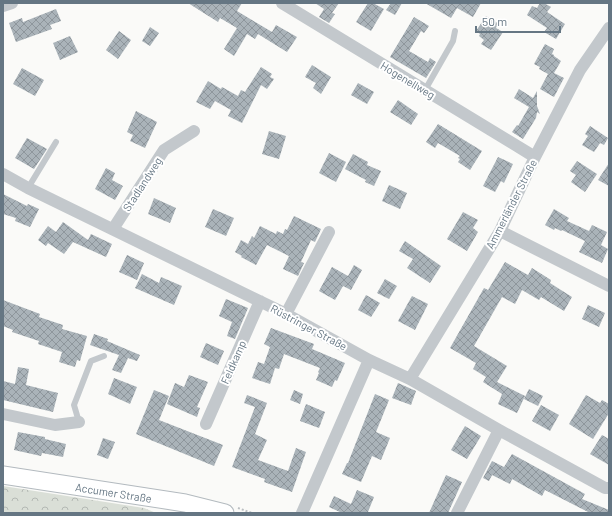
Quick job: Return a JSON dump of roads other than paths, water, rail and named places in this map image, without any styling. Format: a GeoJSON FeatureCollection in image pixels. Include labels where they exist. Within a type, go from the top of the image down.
{"type":"FeatureCollection","features":[{"type":"Feature","properties":{"kind":"street"},"geometry":{"type":"LineString","coordinates":[[3,6],[12,3]]}},
{"type":"Feature","properties":{"kind":"street","name":"Hogenellweg"},"geometry":{"type":"LineString","coordinates":[[282,3],[535,157]]}},
{"type":"Feature","properties":{"kind":"street","name":"Ammerländer Straße"},"geometry":{"type":"LineString","coordinates":[[410,379],[500,231],[535,157],[580,70],[609,28]]}},
{"type":"Feature","properties":{"kind":"street","name":"Stadlandweg"},"geometry":{"type":"LineString","coordinates":[[113,229],[164,150],[194,131]]}},
{"type":"Feature","properties":{"kind":"street","name":"Rüstringer Straße"},"geometry":{"type":"LineString","coordinates":[[3,174],[28,188],[286,314],[369,360],[410,379],[605,488],[609,488]]}},
{"type":"Feature","properties":{"kind":"street"},"geometry":{"type":"LineString","coordinates":[[500,231],[609,286]]}},
{"type":"Feature","properties":{"kind":"street"},"geometry":{"type":"LineString","coordinates":[[286,314],[328,232]]}},
{"type":"Feature","properties":{"kind":"street","name":"Feldkamp"},"geometry":{"type":"LineString","coordinates":[[206,424],[260,301]]}},
{"type":"Feature","properties":{"kind":"street"},"geometry":{"type":"LineString","coordinates":[[302,513],[369,360]]}},
{"type":"Feature","properties":{"kind":"street"},"geometry":{"type":"LineString","coordinates":[[3,414],[55,425],[79,422]]}},
{"type":"Feature","properties":{"kind":"street"},"geometry":{"type":"LineString","coordinates":[[456,513],[499,430]]}},
{"type":"Feature","properties":{"kind":"street","name":"Accumer Straße"},"geometry":{"type":"LineString","coordinates":[[3,475],[184,503],[224,513]]}},
{"type":"Feature","properties":{"kind":"lane"},"geometry":{"type":"LineString","coordinates":[[425,90],[453,41],[455,31]]}},
{"type":"Feature","properties":{"kind":"lane"},"geometry":{"type":"LineString","coordinates":[[28,188],[56,142]]}},
{"type":"Feature","properties":{"kind":"lane"},"geometry":{"type":"LineString","coordinates":[[79,422],[74,405],[91,361],[104,356]]}}]}
